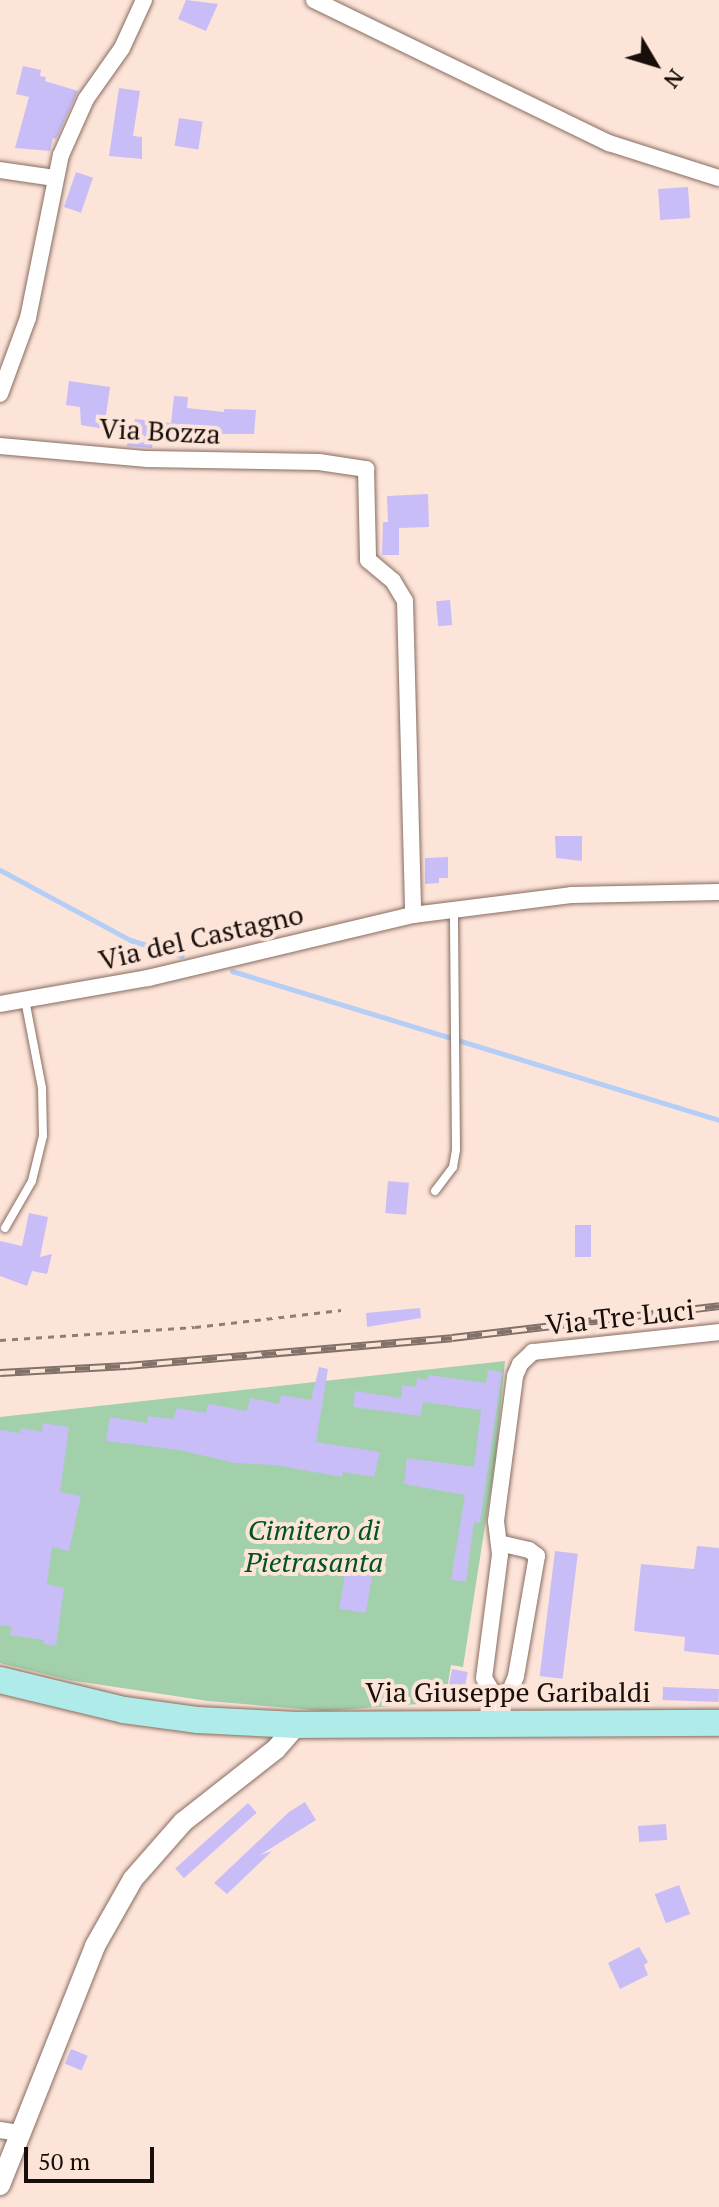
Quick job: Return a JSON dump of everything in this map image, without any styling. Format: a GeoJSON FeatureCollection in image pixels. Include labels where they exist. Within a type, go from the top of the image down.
{"type":"FeatureCollection","features":[{"type":"Feature","properties":{"kind":"main road","name":"Via Giuseppe Garibaldi"},"geometry":{"type":"LineString","coordinates":[[0,1680],[124,1710],[198,1720],[297,1725],[719,1723]]}},
{"type":"Feature","properties":{"kind":"street"},"geometry":{"type":"LineString","coordinates":[[0,394],[10,376],[28,318],[55,178],[86,99],[122,48],[144,0]]}},
{"type":"Feature","properties":{"kind":"street"},"geometry":{"type":"LineString","coordinates":[[314,0],[609,143],[719,178]]}},
{"type":"Feature","properties":{"kind":"street"},"geometry":{"type":"LineString","coordinates":[[0,170],[55,178]]}},
{"type":"Feature","properties":{"kind":"street","name":"Via Bozza"},"geometry":{"type":"LineString","coordinates":[[0,446],[147,459],[319,462],[366,469],[368,560],[393,581],[405,601],[413,915]]}},
{"type":"Feature","properties":{"kind":"street","name":"Via del Castagno"},"geometry":{"type":"LineString","coordinates":[[0,1004],[148,978],[413,915],[571,895],[719,892]]}},
{"type":"Feature","properties":{"kind":"street","name":"Via Tre Luci"},"geometry":{"type":"LineString","coordinates":[[496,1698],[484,1678],[499,1543],[496,1521],[515,1376],[520,1364],[533,1352],[719,1332]]}},
{"type":"Feature","properties":{"kind":"street"},"geometry":{"type":"LineString","coordinates":[[486,1725],[496,1698],[510,1691],[516,1676],[537,1556],[529,1550],[499,1543]]}},
{"type":"Feature","properties":{"kind":"street"},"geometry":{"type":"LineString","coordinates":[[0,2185],[10,2131],[95,1946],[133,1879],[183,1822],[276,1749],[297,1725]]}},
{"type":"Feature","properties":{"kind":"lane"},"geometry":{"type":"LineString","coordinates":[[435,1191],[453,1167],[456,1150],[454,909]]}},
{"type":"Feature","properties":{"kind":"lane"},"geometry":{"type":"LineString","coordinates":[[5,1228],[32,1181],[43,1136],[42,1088],[25,999]]}},
{"type":"Feature","properties":{"kind":"path"},"geometry":{"type":"LineString","coordinates":[[0,1340],[195,1327],[341,1310]]}},
{"type":"Feature","properties":{"kind":"green space","name":"Cimitero di Pietrasanta"},"geometry":{"type":"Polygon","coordinates":[[[505,1361],[496,1455],[463,1667],[451,1665],[445,1702],[325,1711],[208,1701],[69,1680],[0,1663],[0,1417],[505,1361]]]}},
{"type":"Feature","properties":{"kind":"building"},"geometry":{"type":"Polygon","coordinates":[[[186,0],[218,4],[206,31],[178,19],[186,0]]]}},
{"type":"Feature","properties":{"kind":"building"},"geometry":{"type":"Polygon","coordinates":[[[23,66],[41,70],[40,76],[46,77],[45,81],[78,91],[56,139],[53,138],[50,151],[15,148],[29,97],[16,94],[23,66]]]}},
{"type":"Feature","properties":{"kind":"building"},"geometry":{"type":"Polygon","coordinates":[[[119,88],[140,91],[133,136],[142,137],[142,159],[109,156],[119,88]]]}},
{"type":"Feature","properties":{"kind":"building"},"geometry":{"type":"Polygon","coordinates":[[[179,118],[203,122],[198,149],[175,146],[179,118]]]}},
{"type":"Feature","properties":{"kind":"building"},"geometry":{"type":"Polygon","coordinates":[[[76,172],[93,178],[81,213],[64,207],[76,172]]]}},
{"type":"Feature","properties":{"kind":"building"},"geometry":{"type":"Polygon","coordinates":[[[688,187],[690,218],[660,220],[658,189],[688,187]]]}},
{"type":"Feature","properties":{"kind":"building"},"geometry":{"type":"Polygon","coordinates":[[[69,381],[110,387],[104,429],[81,425],[80,407],[66,405],[69,381]]]}},
{"type":"Feature","properties":{"kind":"building"},"geometry":{"type":"Polygon","coordinates":[[[174,396],[188,397],[187,408],[224,412],[224,409],[256,410],[254,434],[204,434],[203,443],[153,439],[152,448],[127,446],[129,430],[133,431],[135,419],[171,423],[174,396]]]}},
{"type":"Feature","properties":{"kind":"building"},"geometry":{"type":"Polygon","coordinates":[[[428,494],[429,527],[399,528],[399,555],[382,555],[383,522],[388,522],[387,496],[428,494]]]}},
{"type":"Feature","properties":{"kind":"building"},"geometry":{"type":"Polygon","coordinates":[[[450,600],[452,625],[438,626],[436,601],[450,600]]]}},
{"type":"Feature","properties":{"kind":"building"},"geometry":{"type":"Polygon","coordinates":[[[555,836],[582,836],[582,861],[556,858],[555,836]]]}},
{"type":"Feature","properties":{"kind":"building"},"geometry":{"type":"Polygon","coordinates":[[[448,857],[448,878],[439,878],[439,883],[425,884],[425,858],[448,857]]]}},
{"type":"Feature","properties":{"kind":"building"},"geometry":{"type":"Polygon","coordinates":[[[388,1181],[409,1183],[406,1215],[385,1213],[388,1181]]]}},
{"type":"Feature","properties":{"kind":"building"},"geometry":{"type":"Polygon","coordinates":[[[29,1213],[48,1217],[40,1257],[52,1254],[47,1274],[32,1271],[27,1286],[0,1276],[0,1241],[22,1246],[29,1213]]]}},
{"type":"Feature","properties":{"kind":"building"},"geometry":{"type":"Polygon","coordinates":[[[575,1225],[591,1225],[591,1257],[575,1257],[575,1225]]]}},
{"type":"Feature","properties":{"kind":"building"},"geometry":{"type":"Polygon","coordinates":[[[420,1308],[421,1318],[367,1327],[366,1313],[420,1308]]]}},
{"type":"Feature","properties":{"kind":"building"},"geometry":{"type":"Polygon","coordinates":[[[319,1367],[328,1369],[316,1442],[380,1452],[374,1477],[343,1472],[342,1477],[275,1465],[235,1463],[179,1450],[106,1441],[110,1417],[147,1423],[148,1416],[173,1419],[177,1408],[206,1413],[208,1404],[247,1411],[250,1398],[279,1404],[281,1395],[311,1400],[319,1367]]]}},
{"type":"Feature","properties":{"kind":"building"},"geometry":{"type":"Polygon","coordinates":[[[488,1370],[502,1372],[480,1523],[474,1522],[466,1582],[451,1580],[465,1495],[404,1484],[407,1458],[474,1467],[481,1410],[423,1402],[421,1416],[353,1407],[355,1391],[401,1398],[402,1385],[416,1387],[417,1378],[427,1380],[428,1375],[486,1383],[488,1370]]]}},
{"type":"Feature","properties":{"kind":"building"},"geometry":{"type":"Polygon","coordinates":[[[43,1423],[69,1427],[60,1492],[81,1496],[69,1551],[52,1547],[47,1584],[64,1588],[56,1646],[43,1644],[44,1640],[10,1635],[12,1627],[0,1625],[0,1430],[20,1433],[21,1428],[42,1432],[43,1423]]]}},
{"type":"Feature","properties":{"kind":"building"},"geometry":{"type":"Polygon","coordinates":[[[697,1546],[719,1548],[719,1655],[684,1651],[685,1637],[634,1631],[641,1564],[694,1569],[697,1546]]]}},
{"type":"Feature","properties":{"kind":"building"},"geometry":{"type":"Polygon","coordinates":[[[555,1551],[578,1554],[562,1679],[540,1676],[555,1551]]]}},
{"type":"Feature","properties":{"kind":"building"},"geometry":{"type":"Polygon","coordinates":[[[346,1569],[373,1574],[366,1613],[339,1608],[346,1569]]]}},
{"type":"Feature","properties":{"kind":"building"},"geometry":{"type":"Polygon","coordinates":[[[452,1669],[468,1672],[463,1698],[447,1695],[452,1669]]]}},
{"type":"Feature","properties":{"kind":"building"},"geometry":{"type":"Polygon","coordinates":[[[663,1687],[719,1689],[719,1702],[663,1700],[663,1687]]]}},
{"type":"Feature","properties":{"kind":"building"},"geometry":{"type":"Polygon","coordinates":[[[305,1802],[316,1820],[260,1855],[272,1851],[227,1894],[214,1883],[289,1812],[305,1802]]]}},
{"type":"Feature","properties":{"kind":"building"},"geometry":{"type":"Polygon","coordinates":[[[248,1803],[257,1813],[184,1878],[175,1869],[248,1803]]]}},
{"type":"Feature","properties":{"kind":"building"},"geometry":{"type":"Polygon","coordinates":[[[666,1824],[667,1840],[639,1842],[638,1826],[666,1824]]]}},
{"type":"Feature","properties":{"kind":"building"},"geometry":{"type":"Polygon","coordinates":[[[679,1885],[690,1914],[666,1923],[655,1894],[679,1885]]]}},
{"type":"Feature","properties":{"kind":"building"},"geometry":{"type":"Polygon","coordinates":[[[639,1947],[648,1962],[644,1965],[648,1975],[620,1989],[608,1963],[639,1947]]]}},
{"type":"Feature","properties":{"kind":"building"},"geometry":{"type":"Polygon","coordinates":[[[71,2049],[88,2056],[82,2071],[65,2064],[71,2049]]]}},
{"type":"Feature","properties":{"kind":"waterway"},"geometry":{"type":"LineString","coordinates":[[0,870],[130,940],[182,956]]}},
{"type":"Feature","properties":{"kind":"waterway"},"geometry":{"type":"LineString","coordinates":[[232,971],[719,1120]]}},
{"type":"Feature","properties":{"kind":"railway"},"geometry":{"type":"LineString","coordinates":[[0,1373],[127,1366],[452,1338],[719,1306]]}}]}
